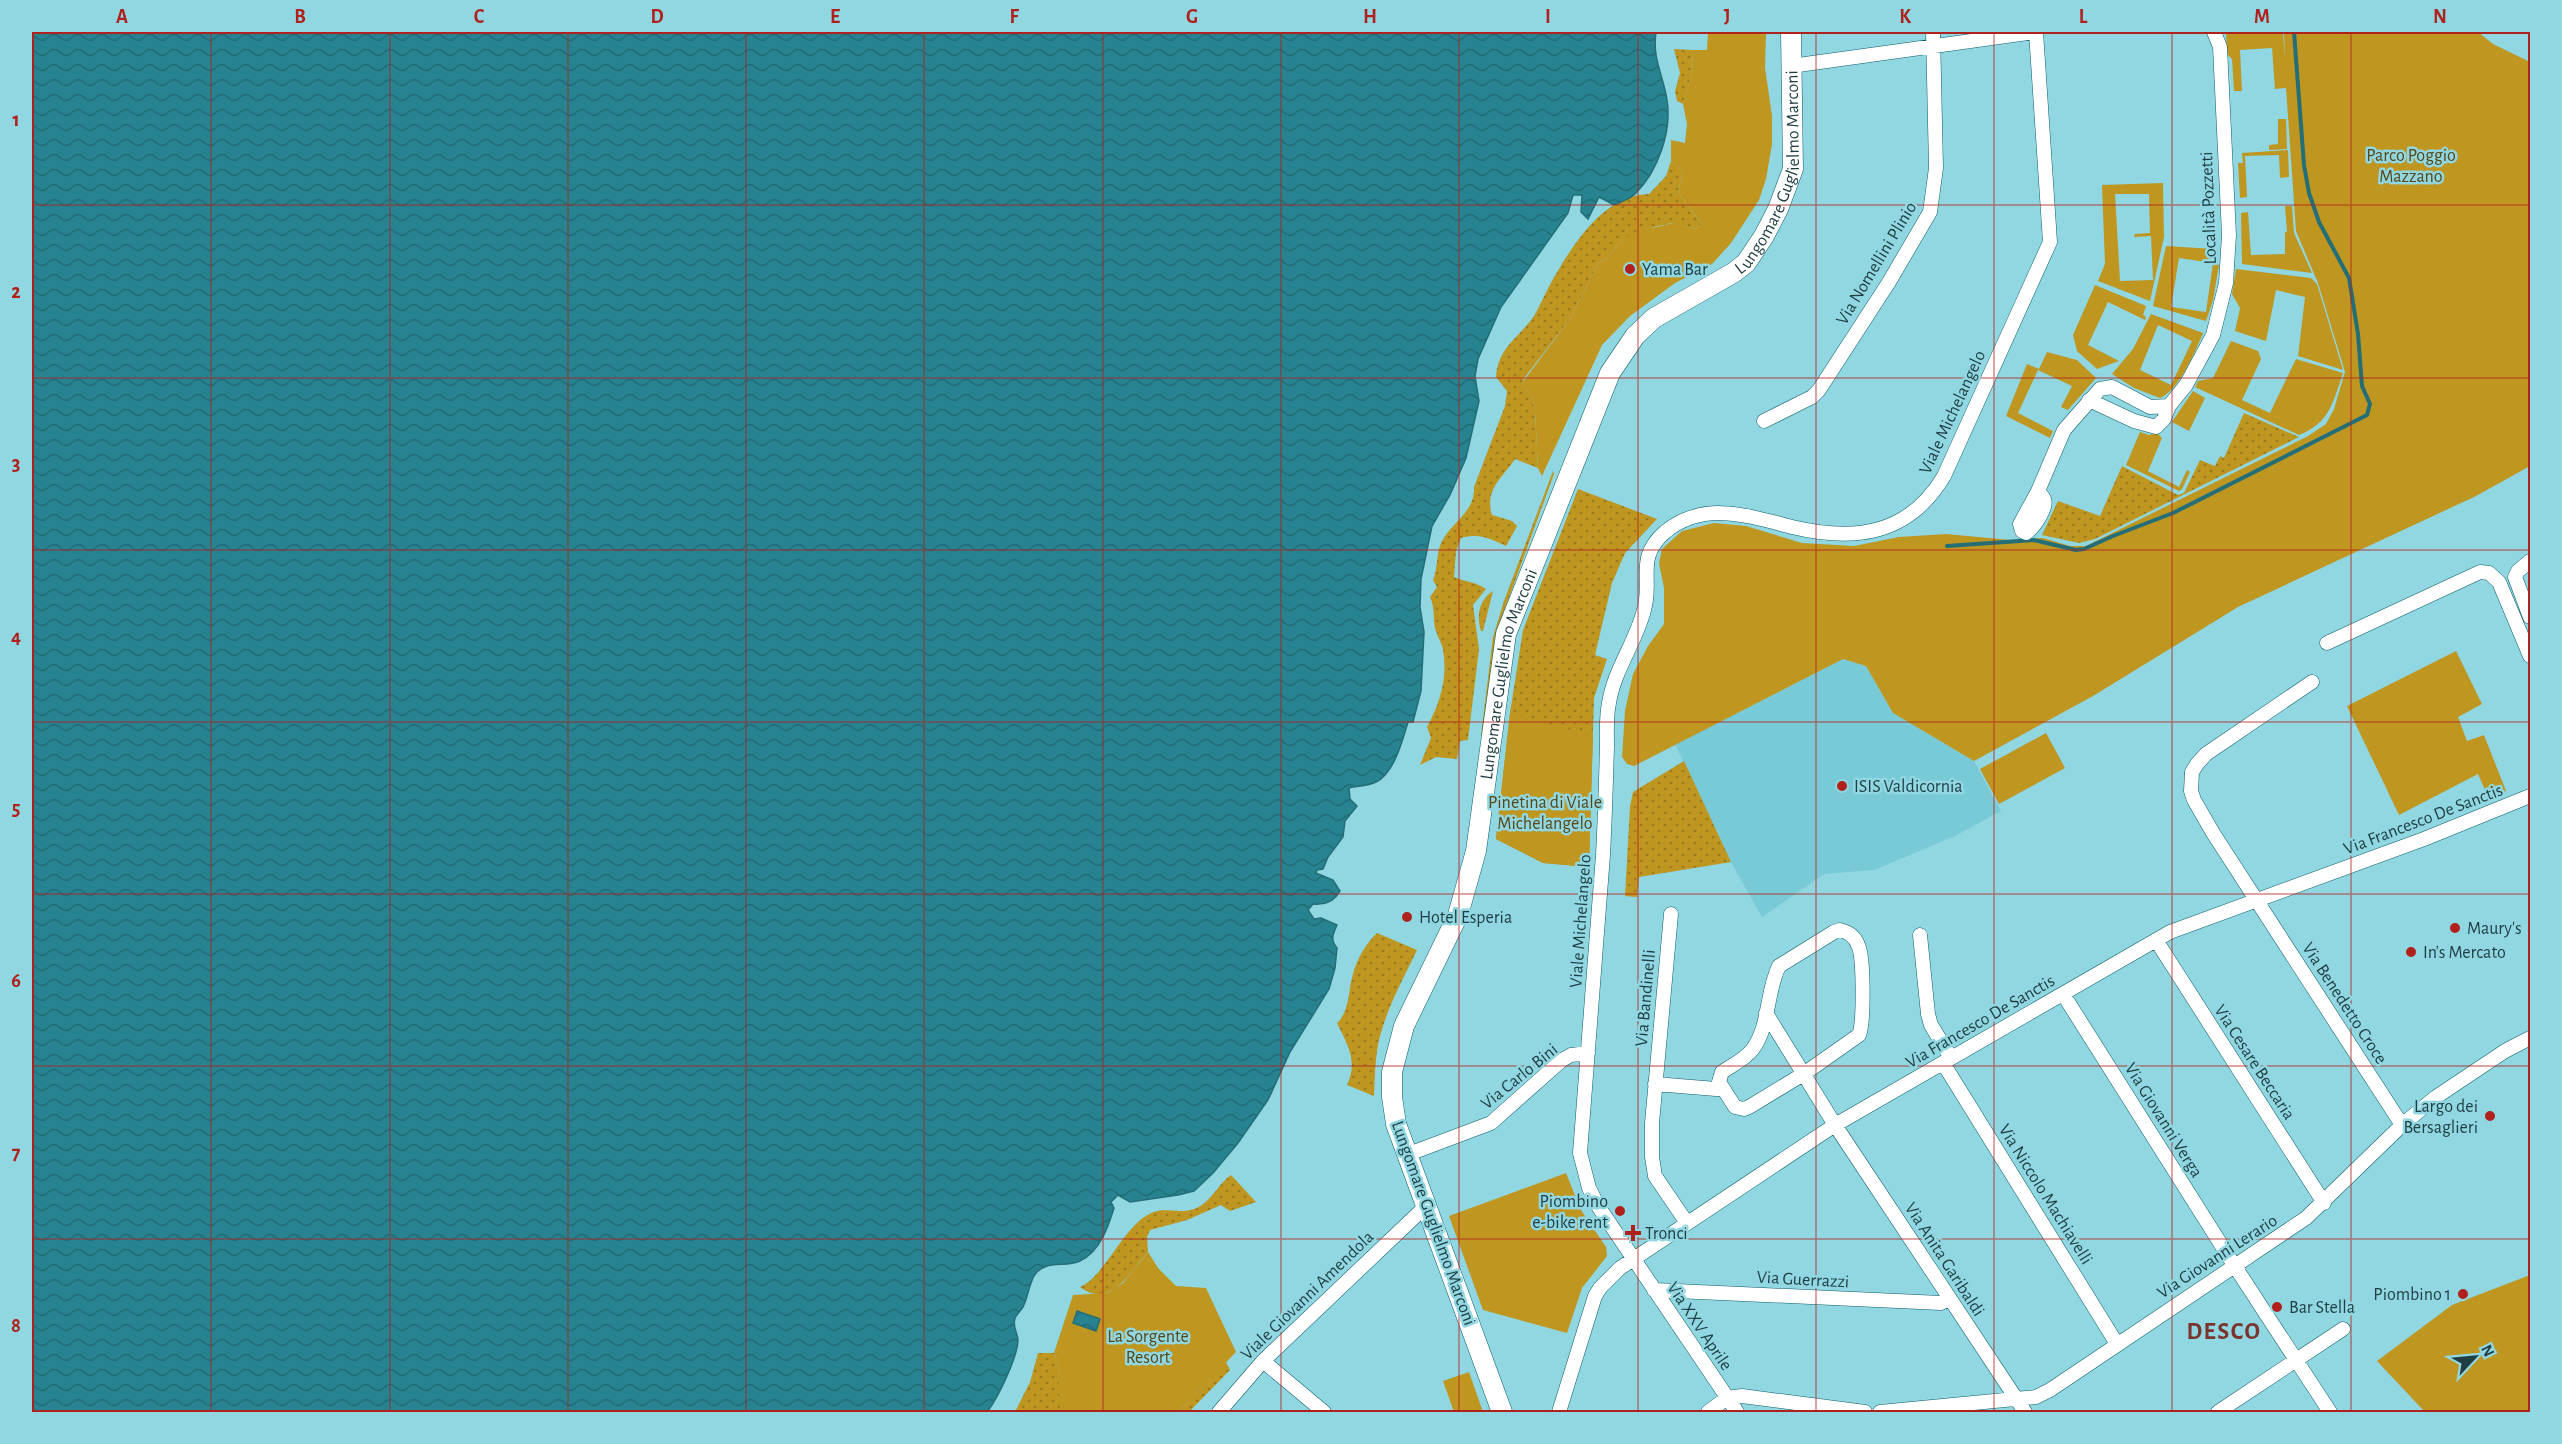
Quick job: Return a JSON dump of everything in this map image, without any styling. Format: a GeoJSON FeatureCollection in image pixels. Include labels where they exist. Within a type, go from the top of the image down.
{"type":"FeatureCollection","features":[{"type":"Feature","properties":{"kind":"street","name":"Lungomare Guglielmo Marconi"},"geometry":{"type":"LineString","coordinates":[[1502,1413],[1396,1124],[1392,1097],[1392,1072],[1404,1026],[1458,915],[1476,851],[1501,660],[1512,617],[1610,373],[1635,336],[1654,318],[1733,273],[1746,263],[1756,250],[1778,209],[1792,169],[1791,32]]}},
{"type":"Feature","properties":{"kind":"street"},"geometry":{"type":"LineString","coordinates":[[1791,66],[1933,39],[2036,32]]}},
{"type":"Feature","properties":{"kind":"street","name":"Viale Michelangelo"},"geometry":{"type":"LineString","coordinates":[[1633,1260],[1598,1206],[1583,1170],[1580,1153],[1603,852],[1608,704],[1620,665],[1645,608],[1647,557],[1650,549],[1666,531],[1683,520],[1700,514],[1743,513],[1792,527],[1828,533],[1867,533],[1882,529],[1911,514],[1934,493],[1944,476],[2050,242],[2036,32]]}},
{"type":"Feature","properties":{"kind":"street","name":"Località Pozzetti"},"geometry":{"type":"LineString","coordinates":[[2089,400],[2134,422],[2156,427],[2164,419],[2169,406],[2186,385],[2213,335],[2229,266],[2220,47],[2214,32]]}},
{"type":"Feature","properties":{"kind":"street","name":"Via Nomellini Plinio"},"geometry":{"type":"LineString","coordinates":[[1764,421],[1812,397],[1819,390],[1889,282],[1930,212],[1936,168],[1933,39]]}},
{"type":"Feature","properties":{"kind":"street"},"geometry":{"type":"LineString","coordinates":[[2038,491],[2064,430],[2100,389],[2112,387],[2150,407],[2169,406]]}},
{"type":"Feature","properties":{"kind":"street"},"geometry":{"type":"LineString","coordinates":[[2530,561],[2517,571],[2515,577],[2530,616]]}},
{"type":"Feature","properties":{"kind":"street"},"geometry":{"type":"LineString","coordinates":[[2327,643],[2480,572],[2488,573],[2499,582],[2530,656]]}},
{"type":"Feature","properties":{"kind":"street","name":"Via Benedetto Croce"},"geometry":{"type":"LineString","coordinates":[[2312,682],[2206,754],[2192,772],[2190,782],[2194,800],[2402,1125]]}},
{"type":"Feature","properties":{"kind":"street","name":"Via Francesco De Sanctis"},"geometry":{"type":"LineString","coordinates":[[1559,1413],[1595,1296],[1606,1281],[1687,1223],[1835,1125],[2181,927],[2424,839],[2530,796]]}},
{"type":"Feature","properties":{"kind":"street","name":"Via Bandinelli"},"geometry":{"type":"LineString","coordinates":[[1671,914],[1652,1123],[1653,1168],[1655,1176],[1687,1223]]}},
{"type":"Feature","properties":{"kind":"street"},"geometry":{"type":"LineString","coordinates":[[1845,931],[1854,938],[1861,952],[1861,1029],[1854,1041],[1805,1073],[1744,1109],[1735,1107],[1719,1082],[1722,1072],[1753,1050],[1779,966],[1833,932],[1845,931]]}},
{"type":"Feature","properties":{"kind":"street","name":"Via Niccolo Machiavelli"},"geometry":{"type":"LineString","coordinates":[[1920,935],[1928,1014],[1947,1060],[2117,1344]]}},
{"type":"Feature","properties":{"kind":"street","name":"Via Cesare Beccaria"},"geometry":{"type":"LineString","coordinates":[[2156,940],[2324,1203]]}},
{"type":"Feature","properties":{"kind":"street","name":"Via Giovanni Verga"},"geometry":{"type":"LineString","coordinates":[[2063,994],[2330,1413]]}},
{"type":"Feature","properties":{"kind":"street","name":"Via Anita Garibaldi"},"geometry":{"type":"LineString","coordinates":[[1766,1013],[1835,1125],[2025,1413]]}},
{"type":"Feature","properties":{"kind":"street","name":"Via Giovanni Lerario"},"geometry":{"type":"LineString","coordinates":[[1880,1413],[2015,1399],[2036,1396],[2050,1390],[2286,1232],[2324,1203],[2402,1125],[2453,1084],[2530,1038]]}},
{"type":"Feature","properties":{"kind":"street","name":"Via Carlo Bini"},"geometry":{"type":"LineString","coordinates":[[1406,1155],[1491,1123],[1562,1060],[1571,1055],[1588,1053]]}},
{"type":"Feature","properties":{"kind":"street"},"geometry":{"type":"LineString","coordinates":[[1655,1084],[1723,1088]]}},
{"type":"Feature","properties":{"kind":"street","name":"Viale Giovanni Amendola"},"geometry":{"type":"LineString","coordinates":[[1219,1413],[1263,1361],[1425,1207]]}},
{"type":"Feature","properties":{"kind":"street","name":"Via XXV Aprile"},"geometry":{"type":"LineString","coordinates":[[1633,1260],[1737,1413]]}},
{"type":"Feature","properties":{"kind":"street","name":"Via Guerrazzi"},"geometry":{"type":"LineString","coordinates":[[1654,1290],[1941,1304],[1949,1299]]}},
{"type":"Feature","properties":{"kind":"street"},"geometry":{"type":"LineString","coordinates":[[2218,1413],[2343,1329]]}},
{"type":"Feature","properties":{"kind":"street"},"geometry":{"type":"LineString","coordinates":[[1263,1361],[1324,1413]]}},
{"type":"Feature","properties":{"kind":"street"},"geometry":{"type":"LineString","coordinates":[[1708,1413],[1727,1398],[1753,1397],[1865,1413]]}},
{"type":"Feature","properties":{"kind":"shaded area","name":"ISIS Valdicornia"},"geometry":{"type":"Polygon","coordinates":[[[1843,659],[1866,666],[1893,713],[1974,761],[2001,811],[1955,836],[1874,870],[1824,874],[1762,917],[1731,862],[1675,744],[1843,659]]]}},
{"type":"Feature","properties":{"kind":"green space"},"geometry":{"type":"Polygon","coordinates":[[[1708,32],[1766,32],[1765,68],[1772,116],[1772,144],[1766,179],[1759,200],[1731,243],[1712,264],[1675,283],[1630,316],[1602,345],[1542,476],[1538,468],[1535,411],[1532,397],[1522,383],[1570,319],[1598,263],[1607,258],[1621,241],[1639,231],[1673,223],[1696,229],[1702,224],[1678,192],[1683,172],[1671,161],[1671,140],[1685,143],[1687,124],[1683,104],[1692,73],[1693,50],[1707,50],[1708,32]]]}},
{"type":"Feature","properties":{"kind":"green space","name":"Parco Poggio Mazzano"},"geometry":{"type":"Polygon","coordinates":[[[2283,32],[2285,60],[2284,32],[2478,32],[2493,44],[2530,62],[2530,466],[2476,496],[2238,607],[2093,696],[1974,761],[1893,713],[1866,666],[1843,659],[1634,766],[1627,764],[1622,757],[1625,711],[1633,674],[1648,646],[1664,624],[1664,588],[1659,563],[1662,549],[1682,531],[1714,523],[1746,526],[1802,543],[1854,546],[1899,537],[1946,534],[2010,540],[2043,538],[2070,546],[2086,546],[2308,436],[2326,424],[2334,409],[2345,372],[2318,283],[2296,231],[2286,88],[2275,89],[2272,48],[2240,50],[2242,91],[2234,91],[2232,59],[2227,54],[2226,33],[2283,32]]]}},
{"type":"Feature","properties":{"kind":"green space"},"geometry":{"type":"Polygon","coordinates":[[[1674,49],[1693,50],[1692,73],[1683,104],[1677,101],[1675,91],[1680,73],[1674,49]]]}},
{"type":"Feature","properties":{"kind":"green space"},"geometry":{"type":"Polygon","coordinates":[[[2278,119],[2286,119],[2287,149],[2269,150],[2269,145],[2278,144],[2278,119]]]}},
{"type":"Feature","properties":{"kind":"green space"},"geometry":{"type":"Polygon","coordinates":[[[2288,150],[2289,177],[2280,178],[2279,155],[2245,156],[2247,197],[2240,198],[2238,163],[2243,163],[2242,153],[2288,150]]]}},
{"type":"Feature","properties":{"kind":"green space"},"geometry":{"type":"Polygon","coordinates":[[[1671,161],[1683,172],[1678,192],[1702,224],[1696,229],[1672,223],[1654,227],[1621,241],[1607,258],[1598,263],[1570,319],[1525,377],[1522,383],[1532,397],[1535,411],[1538,468],[1515,459],[1496,484],[1490,506],[1492,515],[1512,521],[1517,526],[1506,546],[1484,537],[1473,536],[1461,538],[1456,551],[1454,577],[1486,589],[1473,605],[1479,649],[1468,740],[1460,741],[1457,759],[1436,757],[1420,765],[1431,738],[1427,727],[1436,709],[1444,680],[1443,650],[1435,628],[1430,597],[1437,587],[1433,580],[1438,552],[1446,535],[1471,504],[1474,487],[1505,406],[1507,391],[1496,377],[1501,358],[1534,316],[1561,265],[1592,223],[1618,203],[1633,196],[1649,194],[1666,176],[1671,161]]]}},
{"type":"Feature","properties":{"kind":"green space"},"geometry":{"type":"Polygon","coordinates":[[[2163,183],[2164,237],[2150,301],[2098,281],[2105,264],[2102,185],[2163,183]],[[2115,194],[2120,281],[2153,280],[2151,236],[2134,237],[2135,234],[2150,233],[2149,194],[2115,194]]]}},
{"type":"Feature","properties":{"kind":"green space"},"geometry":{"type":"Polygon","coordinates":[[[2285,206],[2292,206],[2294,233],[2312,273],[2242,264],[2241,213],[2248,212],[2251,255],[2285,254],[2285,232],[2287,232],[2285,206]]]}},
{"type":"Feature","properties":{"kind":"green space"},"geometry":{"type":"Polygon","coordinates":[[[2166,246],[2214,249],[2213,261],[2219,265],[2213,300],[2206,321],[2153,306],[2166,246]],[[2179,258],[2171,307],[2206,312],[2213,263],[2179,258]]]}},
{"type":"Feature","properties":{"kind":"green space"},"geometry":{"type":"Polygon","coordinates":[[[2236,269],[2311,278],[2317,284],[2343,370],[2298,356],[2305,297],[2276,290],[2266,341],[2235,331],[2240,308],[2232,294],[2236,269]]]}},
{"type":"Feature","properties":{"kind":"green space"},"geometry":{"type":"Polygon","coordinates":[[[2095,285],[2146,306],[2143,315],[2146,317],[2145,320],[2108,302],[2088,345],[2119,361],[2097,369],[2077,351],[2073,335],[2095,285]]]}},
{"type":"Feature","properties":{"kind":"green space"},"geometry":{"type":"Polygon","coordinates":[[[2151,314],[2203,333],[2180,379],[2167,394],[2160,398],[2134,388],[2112,374],[2133,349],[2151,314]],[[2158,325],[2140,370],[2171,385],[2192,341],[2158,325]]]}},
{"type":"Feature","properties":{"kind":"green space"},"geometry":{"type":"Polygon","coordinates":[[[2231,341],[2258,351],[2261,359],[2242,400],[2270,413],[2296,359],[2343,373],[2333,402],[2324,418],[2299,435],[2195,387],[2198,381],[2213,378],[2231,341]]]}},
{"type":"Feature","properties":{"kind":"green space"},"geometry":{"type":"Polygon","coordinates":[[[2047,352],[2077,360],[2096,378],[2068,410],[2061,407],[2072,386],[2038,370],[2018,413],[2053,431],[2050,438],[2006,416],[2027,364],[2039,369],[2047,352]]]}},
{"type":"Feature","properties":{"kind":"green space"},"geometry":{"type":"Polygon","coordinates":[[[2193,391],[2205,398],[2189,431],[2172,422],[2193,391]]]}},
{"type":"Feature","properties":{"kind":"green space"},"geometry":{"type":"Polygon","coordinates":[[[2244,413],[2299,437],[2095,539],[2079,543],[2042,535],[2058,501],[2100,516],[2122,466],[2178,495],[2184,493],[2200,460],[2215,466],[2220,456],[2224,458],[2244,413]]]}},
{"type":"Feature","properties":{"kind":"green space"},"geometry":{"type":"Polygon","coordinates":[[[2140,432],[2149,435],[2157,433],[2162,438],[2148,471],[2179,487],[2187,470],[2190,472],[2182,489],[2179,491],[2126,465],[2140,432]]]}},
{"type":"Feature","properties":{"kind":"green space"},"geometry":{"type":"Polygon","coordinates":[[[1553,471],[1554,474],[1496,633],[1483,734],[1481,735],[1493,637],[1504,601],[1553,471]]]}},
{"type":"Feature","properties":{"kind":"green space"},"geometry":{"type":"Polygon","coordinates":[[[1578,489],[1657,519],[1625,553],[1612,583],[1595,655],[1607,659],[1594,698],[1589,867],[1543,863],[1496,839],[1510,713],[1523,630],[1578,489]]]}},
{"type":"Feature","properties":{"kind":"green space"},"geometry":{"type":"Polygon","coordinates":[[[1493,591],[1483,631],[1481,631],[1480,609],[1485,599],[1493,591]]]}},
{"type":"Feature","properties":{"kind":"green space"},"geometry":{"type":"Polygon","coordinates":[[[2456,651],[2482,704],[2458,717],[2467,741],[2484,735],[2506,791],[2489,799],[2478,774],[2399,815],[2347,706],[2456,651]]]}},
{"type":"Feature","properties":{"kind":"green space","name":"Pinetina di Viale Michelangelo"},"geometry":{"type":"Polygon","coordinates":[[[1510,713],[1593,736],[1589,867],[1543,863],[1496,839],[1510,713]]]}},
{"type":"Feature","properties":{"kind":"green space"},"geometry":{"type":"Polygon","coordinates":[[[2046,733],[2065,768],[1999,804],[1980,769],[2046,733]]]}},
{"type":"Feature","properties":{"kind":"green space"},"geometry":{"type":"Polygon","coordinates":[[[1684,761],[1731,862],[1639,877],[1637,897],[1625,896],[1630,806],[1633,792],[1684,761]]]}},
{"type":"Feature","properties":{"kind":"green space"},"geometry":{"type":"Polygon","coordinates":[[[1377,933],[1417,950],[1383,1025],[1376,1058],[1374,1096],[1347,1085],[1352,1061],[1337,1023],[1344,1013],[1357,963],[1366,946],[1377,933]]]}},
{"type":"Feature","properties":{"kind":"green space"},"geometry":{"type":"Polygon","coordinates":[[[1566,1173],[1581,1210],[1606,1247],[1607,1256],[1582,1288],[1567,1333],[1483,1310],[1449,1216],[1566,1173]]]}},
{"type":"Feature","properties":{"kind":"green space"},"geometry":{"type":"Polygon","coordinates":[[[1231,1175],[1256,1202],[1230,1211],[1221,1205],[1187,1220],[1150,1230],[1147,1237],[1148,1252],[1119,1286],[1101,1294],[1091,1293],[1080,1287],[1095,1276],[1130,1230],[1145,1216],[1160,1211],[1194,1209],[1209,1198],[1231,1175]]]}},
{"type":"Feature","properties":{"kind":"green space","name":"La Sorgente Resort"},"geometry":{"type":"Polygon","coordinates":[[[1148,1252],[1158,1268],[1176,1286],[1206,1288],[1236,1352],[1178,1412],[1060,1412],[1058,1363],[1054,1353],[1073,1295],[1108,1293],[1123,1283],[1148,1252]]]}},
{"type":"Feature","properties":{"kind":"green space"},"geometry":{"type":"Polygon","coordinates":[[[2530,1275],[2530,1412],[2425,1412],[2377,1361],[2452,1305],[2530,1275]]]}},
{"type":"Feature","properties":{"kind":"green space"},"geometry":{"type":"Polygon","coordinates":[[[1038,1353],[1054,1353],[1058,1363],[1061,1411],[1015,1412],[1030,1382],[1038,1353]]]}},
{"type":"Feature","properties":{"kind":"green space"},"geometry":{"type":"Polygon","coordinates":[[[1226,1362],[1230,1370],[1189,1412],[1178,1412],[1226,1362]]]}},
{"type":"Feature","properties":{"kind":"green space"},"geometry":{"type":"Polygon","coordinates":[[[1469,1372],[1483,1412],[1454,1412],[1443,1381],[1469,1372]]]}},
{"type":"Feature","properties":{"kind":"water"},"geometry":{"type":"Polygon","coordinates":[[[32,32],[1656,32],[1655,50],[1668,112],[1665,138],[1657,163],[1635,194],[1614,205],[1599,197],[1588,219],[1581,212],[1582,195],[1573,195],[1568,213],[1501,307],[1478,359],[1475,376],[1479,401],[1466,458],[1450,495],[1432,526],[1421,579],[1420,607],[1424,632],[1421,691],[1413,722],[1408,722],[1397,755],[1388,772],[1373,783],[1349,788],[1350,799],[1357,806],[1345,821],[1343,837],[1328,857],[1323,869],[1317,870],[1316,873],[1333,880],[1340,891],[1332,900],[1313,904],[1308,910],[1314,919],[1321,918],[1337,925],[1333,937],[1337,948],[1335,968],[1329,989],[1290,1052],[1268,1100],[1238,1143],[1213,1173],[1194,1191],[1178,1195],[1130,1202],[1118,1195],[1111,1202],[1114,1208],[1109,1223],[1093,1252],[1080,1261],[1043,1267],[1038,1271],[1032,1280],[1023,1307],[1015,1318],[1018,1341],[1011,1367],[987,1412],[32,1412],[32,32]]]}},
{"type":"Feature","properties":{"kind":"water"},"geometry":{"type":"Polygon","coordinates":[[[1077,1311],[1100,1319],[1096,1331],[1073,1323],[1077,1311]]]}},
{"type":"Feature","properties":{"kind":"waterway"},"geometry":{"type":"LineString","coordinates":[[1947,546],[2034,540],[2076,550],[2084,549],[2173,513],[2367,415],[2370,404],[2362,386],[2358,334],[2349,278],[2319,222],[2309,193],[2304,165],[2294,32]]}},
{"type":"Feature","properties":{"kind":"place","name":"Yama Bar"},"geometry":{"type":"Point","coordinates":[1630,269]}},
{"type":"Feature","properties":{"kind":"place","name":"ISIS Valdicornia"},"geometry":{"type":"Point","coordinates":[1842,786]}},
{"type":"Feature","properties":{"kind":"place","name":"Hotel Esperia"},"geometry":{"type":"Point","coordinates":[1407,917]}},
{"type":"Feature","properties":{"kind":"place","name":"Maury's"},"geometry":{"type":"Point","coordinates":[2455,928]}},
{"type":"Feature","properties":{"kind":"place","name":"In's Mercato"},"geometry":{"type":"Point","coordinates":[2411,952]}},
{"type":"Feature","properties":{"kind":"place","name":"Largo dei Bersaglieri"},"geometry":{"type":"Point","coordinates":[2490,1116]}},
{"type":"Feature","properties":{"kind":"place","name":"Piombino e-bike rent"},"geometry":{"type":"Point","coordinates":[1620,1211]}},
{"type":"Feature","properties":{"kind":"place","name":"Tronci"},"geometry":{"type":"Point","coordinates":[1633,1233]}},
{"type":"Feature","properties":{"kind":"place","name":"Piombino 1"},"geometry":{"type":"Point","coordinates":[2463,1294]}},
{"type":"Feature","properties":{"kind":"place","name":"Bar Stella"},"geometry":{"type":"Point","coordinates":[2277,1307]}},
{"type":"Feature","properties":{"kind":"district","name":"DESCO"},"geometry":{"type":"Point","coordinates":[2224,1331]}}]}
